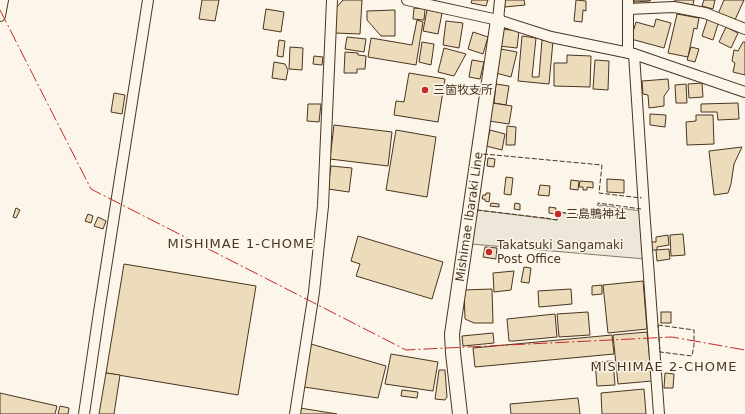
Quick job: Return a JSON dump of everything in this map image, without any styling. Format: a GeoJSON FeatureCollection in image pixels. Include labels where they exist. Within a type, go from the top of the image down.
{"type":"FeatureCollection","features":[{"type":"Feature","properties":{"kind":"main road","name":"Mishimae Ibaraki Line"},"geometry":{"type":"LineString","coordinates":[[460,414],[452,334],[498,20]]}},
{"type":"Feature","properties":{"kind":"street"},"geometry":{"type":"LineString","coordinates":[[0,16],[3,0]]}},
{"type":"Feature","properties":{"kind":"street"},"geometry":{"type":"LineString","coordinates":[[84,414],[98,312],[148,0]]}},
{"type":"Feature","properties":{"kind":"street"},"geometry":{"type":"LineString","coordinates":[[295,414],[314,292],[322,206],[332,0]]}},
{"type":"Feature","properties":{"kind":"street"},"geometry":{"type":"LineString","coordinates":[[408,0],[498,20],[551,37],[631,54],[745,92]]}},
{"type":"Feature","properties":{"kind":"street"},"geometry":{"type":"LineString","coordinates":[[498,20],[500,0]]}},
{"type":"Feature","properties":{"kind":"street"},"geometry":{"type":"LineString","coordinates":[[659,414],[628,4],[674,6],[705,13],[745,29]]}},
{"type":"Feature","properties":{"kind":"shaded area"},"geometry":{"type":"Polygon","coordinates":[[[600,205],[641,211],[645,259],[471,244],[477,210],[557,220],[559,212],[598,219],[600,205]]]}},
{"type":"Feature","properties":{"kind":"building"},"geometry":{"type":"Polygon","coordinates":[[[202,0],[219,0],[215,21],[199,19],[202,0]]]}},
{"type":"Feature","properties":{"kind":"building"},"geometry":{"type":"Polygon","coordinates":[[[343,0],[362,0],[360,34],[335,33],[336,8],[343,0]]]}},
{"type":"Feature","properties":{"kind":"building"},"geometry":{"type":"Polygon","coordinates":[[[472,0],[488,0],[486,6],[471,3],[472,0]]]}},
{"type":"Feature","properties":{"kind":"building"},"geometry":{"type":"Polygon","coordinates":[[[504,0],[524,0],[525,5],[505,7],[504,0]]]}},
{"type":"Feature","properties":{"kind":"building"},"geometry":{"type":"Polygon","coordinates":[[[576,0],[586,1],[586,11],[583,10],[582,22],[574,21],[576,0]]]}},
{"type":"Feature","properties":{"kind":"building"},"geometry":{"type":"Polygon","coordinates":[[[634,0],[651,0],[634,2],[634,0]]]}},
{"type":"Feature","properties":{"kind":"building"},"geometry":{"type":"Polygon","coordinates":[[[675,0],[694,0],[693,5],[675,2],[675,0]]]}},
{"type":"Feature","properties":{"kind":"building"},"geometry":{"type":"Polygon","coordinates":[[[704,0],[715,0],[713,9],[702,6],[704,0]]]}},
{"type":"Feature","properties":{"kind":"building"},"geometry":{"type":"Polygon","coordinates":[[[724,0],[744,0],[734,22],[718,14],[724,0]]]}},
{"type":"Feature","properties":{"kind":"building"},"geometry":{"type":"Polygon","coordinates":[[[414,8],[425,9],[424,20],[413,19],[414,8]]]}},
{"type":"Feature","properties":{"kind":"building"},"geometry":{"type":"Polygon","coordinates":[[[266,9],[284,12],[281,32],[263,29],[266,9]]]}},
{"type":"Feature","properties":{"kind":"building"},"geometry":{"type":"Polygon","coordinates":[[[395,10],[395,36],[381,36],[367,20],[367,11],[395,10]]]}},
{"type":"Feature","properties":{"kind":"building"},"geometry":{"type":"Polygon","coordinates":[[[427,10],[442,13],[438,34],[423,31],[427,10]]]}},
{"type":"Feature","properties":{"kind":"building"},"geometry":{"type":"Polygon","coordinates":[[[677,14],[699,18],[697,29],[694,28],[688,57],[668,53],[677,14]]]}},
{"type":"Feature","properties":{"kind":"building"},"geometry":{"type":"Polygon","coordinates":[[[708,17],[719,21],[713,40],[702,36],[708,17]]]}},
{"type":"Feature","properties":{"kind":"building"},"geometry":{"type":"Polygon","coordinates":[[[656,19],[671,23],[664,48],[631,39],[636,22],[654,27],[656,19]]]}},
{"type":"Feature","properties":{"kind":"building"},"geometry":{"type":"Polygon","coordinates":[[[417,20],[423,22],[416,65],[368,57],[371,38],[412,45],[417,20]]]}},
{"type":"Feature","properties":{"kind":"building"},"geometry":{"type":"Polygon","coordinates":[[[446,21],[463,23],[459,48],[443,45],[446,21]]]}},
{"type":"Feature","properties":{"kind":"building"},"geometry":{"type":"Polygon","coordinates":[[[726,27],[738,33],[731,48],[719,42],[726,27]]]}},
{"type":"Feature","properties":{"kind":"building"},"geometry":{"type":"Polygon","coordinates":[[[502,29],[519,31],[517,48],[499,46],[502,29]]]}},
{"type":"Feature","properties":{"kind":"building"},"geometry":{"type":"Polygon","coordinates":[[[473,32],[488,37],[483,54],[468,49],[473,32]]]}},
{"type":"Feature","properties":{"kind":"building"},"geometry":{"type":"Polygon","coordinates":[[[522,36],[536,38],[532,77],[539,77],[542,40],[553,41],[549,84],[518,81],[522,36]]]}},
{"type":"Feature","properties":{"kind":"building"},"geometry":{"type":"Polygon","coordinates":[[[347,37],[366,39],[364,52],[345,49],[347,37]]]}},
{"type":"Feature","properties":{"kind":"building"},"geometry":{"type":"Polygon","coordinates":[[[279,40],[285,41],[283,57],[277,56],[279,40]]]}},
{"type":"Feature","properties":{"kind":"building"},"geometry":{"type":"Polygon","coordinates":[[[422,42],[434,44],[431,65],[419,62],[422,42]]]}},
{"type":"Feature","properties":{"kind":"building"},"geometry":{"type":"Polygon","coordinates":[[[743,42],[745,42],[745,75],[733,72],[735,63],[732,61],[734,50],[738,51],[743,42]]]}},
{"type":"Feature","properties":{"kind":"building"},"geometry":{"type":"Polygon","coordinates":[[[290,47],[303,48],[302,70],[289,69],[290,47]]]}},
{"type":"Feature","properties":{"kind":"building"},"geometry":{"type":"Polygon","coordinates":[[[691,47],[699,49],[695,62],[687,60],[691,47]]]}},
{"type":"Feature","properties":{"kind":"building"},"geometry":{"type":"Polygon","coordinates":[[[444,48],[466,54],[454,76],[438,72],[444,48]]]}},
{"type":"Feature","properties":{"kind":"building"},"geometry":{"type":"Polygon","coordinates":[[[501,49],[517,52],[511,77],[496,73],[501,49]]]}},
{"type":"Feature","properties":{"kind":"building"},"geometry":{"type":"Polygon","coordinates":[[[345,52],[358,53],[358,55],[366,56],[365,69],[357,69],[357,73],[344,73],[345,52]]]}},
{"type":"Feature","properties":{"kind":"building"},"geometry":{"type":"Polygon","coordinates":[[[567,55],[591,56],[590,87],[554,86],[554,63],[567,63],[567,55]]]}},
{"type":"Feature","properties":{"kind":"building"},"geometry":{"type":"Polygon","coordinates":[[[314,56],[323,57],[322,65],[313,64],[314,56]]]}},
{"type":"Feature","properties":{"kind":"building"},"geometry":{"type":"Polygon","coordinates":[[[472,60],[484,62],[480,79],[469,77],[472,60]]]}},
{"type":"Feature","properties":{"kind":"building"},"geometry":{"type":"Polygon","coordinates":[[[595,60],[609,61],[608,90],[593,89],[595,60]]]}},
{"type":"Feature","properties":{"kind":"building"},"geometry":{"type":"Polygon","coordinates":[[[274,62],[285,64],[288,70],[286,80],[272,78],[274,62]]]}},
{"type":"Feature","properties":{"kind":"building","name":"三箇牧支所"},"geometry":{"type":"Polygon","coordinates":[[[409,73],[445,79],[438,122],[394,115],[396,101],[404,102],[409,73]]]}},
{"type":"Feature","properties":{"kind":"building"},"geometry":{"type":"Polygon","coordinates":[[[668,79],[669,89],[664,96],[664,106],[649,108],[648,95],[643,94],[642,81],[668,79]]]}},
{"type":"Feature","properties":{"kind":"building"},"geometry":{"type":"Polygon","coordinates":[[[702,83],[703,97],[689,98],[688,84],[702,83]]]}},
{"type":"Feature","properties":{"kind":"building"},"geometry":{"type":"Polygon","coordinates":[[[496,84],[509,86],[506,105],[494,103],[496,84]]]}},
{"type":"Feature","properties":{"kind":"building"},"geometry":{"type":"Polygon","coordinates":[[[686,84],[687,103],[676,103],[675,85],[686,84]]]}},
{"type":"Feature","properties":{"kind":"building"},"geometry":{"type":"Polygon","coordinates":[[[114,93],[125,95],[122,114],[111,112],[114,93]]]}},
{"type":"Feature","properties":{"kind":"building"},"geometry":{"type":"Polygon","coordinates":[[[492,103],[512,106],[509,124],[489,121],[492,103]]]}},
{"type":"Feature","properties":{"kind":"building"},"geometry":{"type":"Polygon","coordinates":[[[738,103],[739,119],[718,120],[717,112],[701,112],[701,104],[738,103]]]}},
{"type":"Feature","properties":{"kind":"building"},"geometry":{"type":"Polygon","coordinates":[[[308,104],[321,104],[319,122],[307,121],[308,104]]]}},
{"type":"Feature","properties":{"kind":"building"},"geometry":{"type":"Polygon","coordinates":[[[650,114],[666,115],[665,127],[650,125],[650,114]]]}},
{"type":"Feature","properties":{"kind":"building"},"geometry":{"type":"Polygon","coordinates":[[[696,115],[713,115],[714,144],[687,145],[686,122],[696,121],[696,115]]]}},
{"type":"Feature","properties":{"kind":"building"},"geometry":{"type":"Polygon","coordinates":[[[334,125],[392,132],[388,166],[330,159],[334,125]]]}},
{"type":"Feature","properties":{"kind":"building"},"geometry":{"type":"Polygon","coordinates":[[[507,126],[516,127],[515,145],[506,145],[507,126]]]}},
{"type":"Feature","properties":{"kind":"building"},"geometry":{"type":"Polygon","coordinates":[[[396,130],[436,137],[427,197],[386,190],[396,130]]]}},
{"type":"Feature","properties":{"kind":"building"},"geometry":{"type":"Polygon","coordinates":[[[490,130],[505,134],[502,150],[486,146],[490,130]]]}},
{"type":"Feature","properties":{"kind":"building"},"geometry":{"type":"Polygon","coordinates":[[[742,147],[734,164],[728,193],[714,195],[709,151],[742,147]]]}},
{"type":"Feature","properties":{"kind":"building"},"geometry":{"type":"Polygon","coordinates":[[[488,158],[495,159],[494,167],[487,166],[488,158]]]}},
{"type":"Feature","properties":{"kind":"building"},"geometry":{"type":"Polygon","coordinates":[[[331,166],[352,168],[349,192],[328,189],[331,166]]]}},
{"type":"Feature","properties":{"kind":"building"},"geometry":{"type":"Polygon","coordinates":[[[506,177],[513,178],[511,195],[504,194],[506,177]]]}},
{"type":"Feature","properties":{"kind":"building"},"geometry":{"type":"Polygon","coordinates":[[[607,179],[624,180],[624,193],[607,192],[607,179]]]}},
{"type":"Feature","properties":{"kind":"building"},"geometry":{"type":"Polygon","coordinates":[[[571,180],[579,181],[578,190],[570,189],[571,180]]]}},
{"type":"Feature","properties":{"kind":"building"},"geometry":{"type":"Polygon","coordinates":[[[580,181],[593,182],[593,188],[587,187],[587,190],[583,190],[583,187],[579,187],[580,181]]]}},
{"type":"Feature","properties":{"kind":"building"},"geometry":{"type":"Polygon","coordinates":[[[540,185],[550,186],[549,196],[538,195],[540,185]]]}},
{"type":"Feature","properties":{"kind":"building"},"geometry":{"type":"Polygon","coordinates":[[[486,193],[490,193],[489,202],[482,199],[483,195],[486,195],[486,193]]]}},
{"type":"Feature","properties":{"kind":"building"},"geometry":{"type":"Polygon","coordinates":[[[491,203],[499,204],[499,207],[490,206],[491,203]]]}},
{"type":"Feature","properties":{"kind":"building"},"geometry":{"type":"Polygon","coordinates":[[[515,203],[520,204],[520,210],[514,209],[515,203]]]}},
{"type":"Feature","properties":{"kind":"building"},"geometry":{"type":"Polygon","coordinates":[[[549,207],[556,208],[555,214],[549,213],[549,207]]]}},
{"type":"Feature","properties":{"kind":"building"},"geometry":{"type":"Polygon","coordinates":[[[16,208],[20,210],[16,218],[13,217],[16,208]]]}},
{"type":"Feature","properties":{"kind":"building"},"geometry":{"type":"Polygon","coordinates":[[[88,214],[93,216],[91,223],[85,221],[88,214]]]}},
{"type":"Feature","properties":{"kind":"building"},"geometry":{"type":"Polygon","coordinates":[[[98,217],[106,221],[103,229],[94,226],[98,217]]]}},
{"type":"Feature","properties":{"kind":"building"},"geometry":{"type":"Polygon","coordinates":[[[683,234],[685,255],[671,256],[670,235],[683,234]]]}},
{"type":"Feature","properties":{"kind":"building"},"geometry":{"type":"Polygon","coordinates":[[[668,235],[669,245],[657,247],[657,250],[652,250],[651,242],[656,242],[656,237],[668,235]]]}},
{"type":"Feature","properties":{"kind":"building"},"geometry":{"type":"Polygon","coordinates":[[[358,236],[443,262],[432,299],[356,276],[360,264],[351,261],[358,236]]]}},
{"type":"Feature","properties":{"kind":"building"},"geometry":{"type":"Polygon","coordinates":[[[485,247],[497,248],[496,259],[483,257],[485,247]]]}},
{"type":"Feature","properties":{"kind":"building"},"geometry":{"type":"Polygon","coordinates":[[[669,249],[670,259],[657,261],[656,250],[669,249]]]}},
{"type":"Feature","properties":{"kind":"building"},"geometry":{"type":"Polygon","coordinates":[[[124,264],[256,286],[238,395],[106,373],[124,264]]]}},
{"type":"Feature","properties":{"kind":"building"},"geometry":{"type":"Polygon","coordinates":[[[524,267],[531,268],[529,283],[521,282],[524,267]]]}},
{"type":"Feature","properties":{"kind":"building"},"geometry":{"type":"Polygon","coordinates":[[[514,271],[511,290],[494,292],[493,273],[514,271]]]}},
{"type":"Feature","properties":{"kind":"building"},"geometry":{"type":"Polygon","coordinates":[[[643,281],[647,329],[608,333],[603,285],[643,281]]]}},
{"type":"Feature","properties":{"kind":"building"},"geometry":{"type":"Polygon","coordinates":[[[602,285],[602,294],[592,295],[592,286],[602,285]]]}},
{"type":"Feature","properties":{"kind":"building"},"geometry":{"type":"Polygon","coordinates":[[[492,289],[493,323],[474,323],[465,319],[464,290],[492,289]]]}},
{"type":"Feature","properties":{"kind":"building"},"geometry":{"type":"Polygon","coordinates":[[[571,289],[572,304],[539,307],[538,291],[571,289]]]}},
{"type":"Feature","properties":{"kind":"building"},"geometry":{"type":"Polygon","coordinates":[[[588,312],[590,335],[559,337],[557,314],[588,312]]]}},
{"type":"Feature","properties":{"kind":"building"},"geometry":{"type":"Polygon","coordinates":[[[661,312],[671,312],[671,323],[661,323],[661,312]]]}},
{"type":"Feature","properties":{"kind":"building"},"geometry":{"type":"Polygon","coordinates":[[[555,314],[557,337],[509,341],[507,319],[555,314]]]}},
{"type":"Feature","properties":{"kind":"building"},"geometry":{"type":"Polygon","coordinates":[[[647,332],[652,381],[618,384],[613,335],[647,332]]]}},
{"type":"Feature","properties":{"kind":"building"},"geometry":{"type":"Polygon","coordinates":[[[493,333],[494,343],[463,346],[462,336],[493,333]]]}},
{"type":"Feature","properties":{"kind":"building"},"geometry":{"type":"Polygon","coordinates":[[[612,335],[614,354],[475,367],[473,348],[612,335]]]}},
{"type":"Feature","properties":{"kind":"building"},"geometry":{"type":"Polygon","coordinates":[[[311,344],[386,366],[378,398],[304,387],[311,344]]]}},
{"type":"Feature","properties":{"kind":"building"},"geometry":{"type":"Polygon","coordinates":[[[391,354],[438,362],[433,391],[385,384],[391,354]]]}},
{"type":"Feature","properties":{"kind":"building"},"geometry":{"type":"Polygon","coordinates":[[[613,361],[615,385],[597,386],[595,362],[613,361]]]}},
{"type":"Feature","properties":{"kind":"building"},"geometry":{"type":"Polygon","coordinates":[[[439,370],[445,370],[447,397],[445,400],[435,399],[439,370]]]}},
{"type":"Feature","properties":{"kind":"building"},"geometry":{"type":"Polygon","coordinates":[[[106,373],[120,375],[114,414],[99,414],[106,373]]]}},
{"type":"Feature","properties":{"kind":"building"},"geometry":{"type":"Polygon","coordinates":[[[665,373],[674,374],[673,388],[664,388],[665,373]]]}},
{"type":"Feature","properties":{"kind":"building"},"geometry":{"type":"Polygon","coordinates":[[[644,389],[646,414],[602,414],[601,393],[644,389]]]}},
{"type":"Feature","properties":{"kind":"building"},"geometry":{"type":"Polygon","coordinates":[[[402,390],[418,392],[417,398],[401,396],[402,390]]]}},
{"type":"Feature","properties":{"kind":"building"},"geometry":{"type":"Polygon","coordinates":[[[0,393],[57,406],[55,414],[0,414],[0,393]]]}},
{"type":"Feature","properties":{"kind":"building"},"geometry":{"type":"Polygon","coordinates":[[[578,398],[580,414],[511,414],[510,404],[578,398]]]}},
{"type":"Feature","properties":{"kind":"building"},"geometry":{"type":"Polygon","coordinates":[[[60,406],[69,408],[68,414],[58,414],[60,406]]]}},
{"type":"Feature","properties":{"kind":"building"},"geometry":{"type":"Polygon","coordinates":[[[300,408],[337,414],[299,414],[300,408]]]}},
{"type":"Feature","properties":{"kind":"fence"},"geometry":{"type":"LineString","coordinates":[[484,155],[602,165],[599,193],[641,197]]}},
{"type":"Feature","properties":{"kind":"fence"},"geometry":{"type":"LineString","coordinates":[[546,218],[557,220],[559,212],[597,218],[598,203],[641,209]]}},
{"type":"Feature","properties":{"kind":"fence"},"geometry":{"type":"LineString","coordinates":[[477,210],[545,218]]}},
{"type":"Feature","properties":{"kind":"fence"},"geometry":{"type":"LineString","coordinates":[[658,325],[694,330],[692,356],[660,352],[658,325]]}},
{"type":"Feature","properties":{"kind":"power"},"geometry":{"type":"LineString","coordinates":[[0,10],[91,189],[406,350],[672,337],[745,350]]}},
{"type":"Feature","properties":{"kind":"place","name":"三箇牧支所"},"geometry":{"type":"Point","coordinates":[425,90]}},
{"type":"Feature","properties":{"kind":"place","name":"三島鴨神社"},"geometry":{"type":"Point","coordinates":[558,214]}},
{"type":"Feature","properties":{"kind":"place","name":"Takatsuki Sangamaki Post Office"},"geometry":{"type":"Point","coordinates":[489,252]}},
{"type":"Feature","properties":{"kind":"district","name":"MISHIMAE 1-CHOME"},"geometry":{"type":"Point","coordinates":[241,243]}},
{"type":"Feature","properties":{"kind":"district","name":"MISHIMAE 2-CHOME"},"geometry":{"type":"Point","coordinates":[664,366]}}]}
